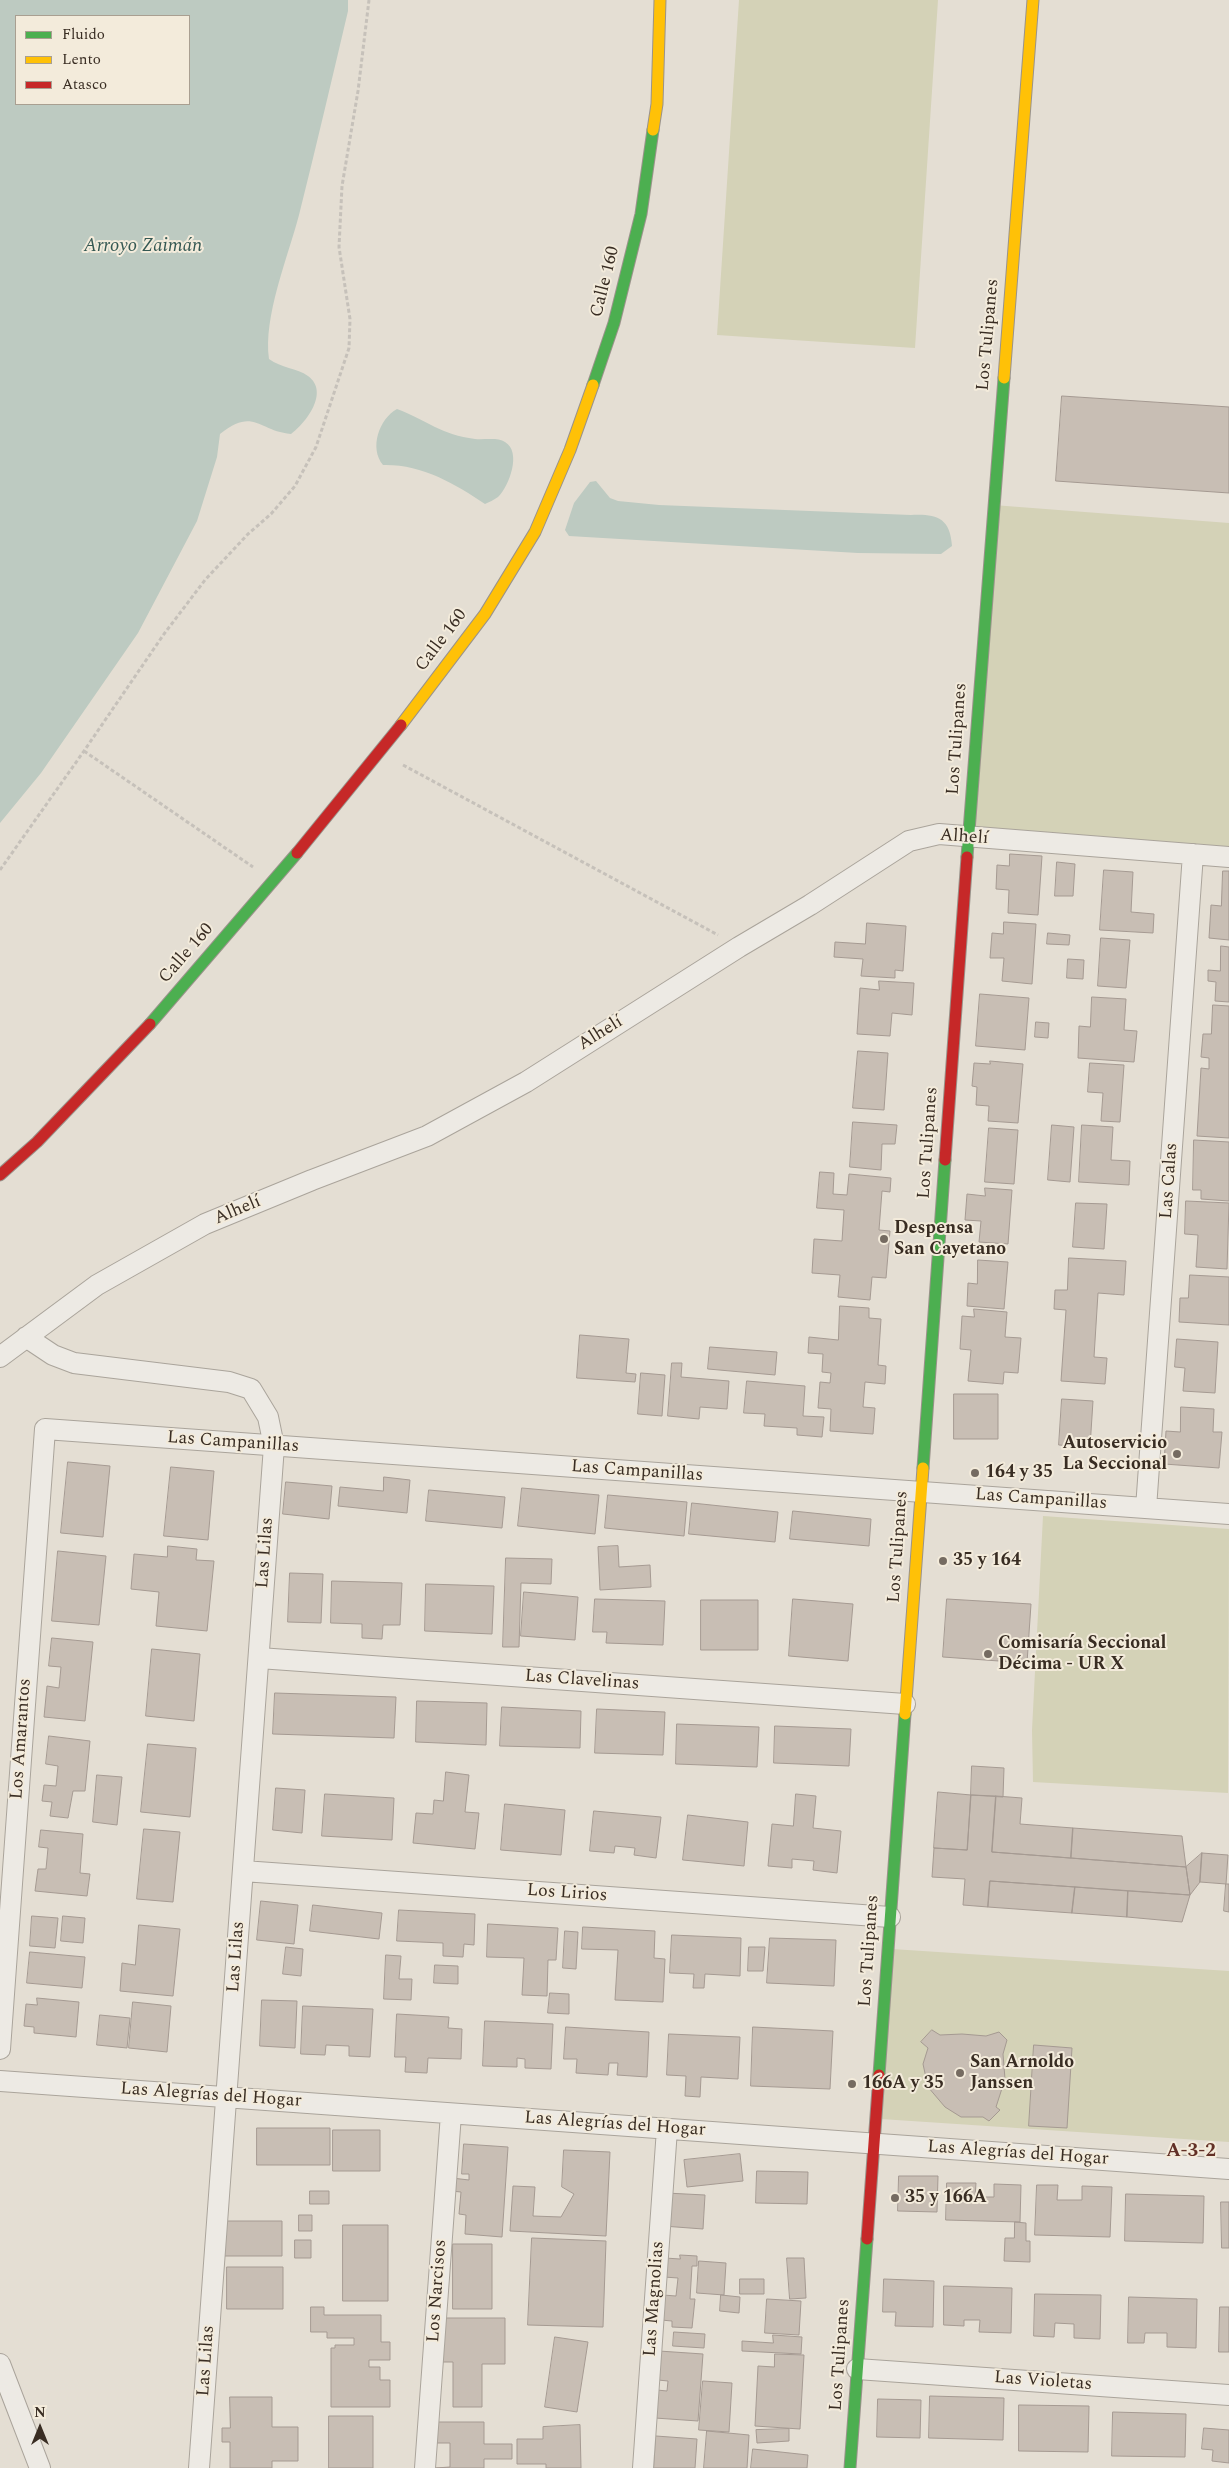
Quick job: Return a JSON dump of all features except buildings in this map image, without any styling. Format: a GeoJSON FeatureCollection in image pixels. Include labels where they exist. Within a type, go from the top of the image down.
{"type":"FeatureCollection","features":[{"type":"Feature","properties":{"kind":"street","name":"Calle 160"},"geometry":{"type":"LineString","coordinates":[[0,1175],[37,1142],[145,1029],[273,882],[380,752],[485,614],[534,532],[570,450],[614,323],[642,214],[657,104],[660,0]]}},
{"type":"Feature","properties":{"kind":"street","name":"Los Tulipanes"},"geometry":{"type":"LineString","coordinates":[[850,2468],[968,838],[1033,0]]}},
{"type":"Feature","properties":{"kind":"street","name":"Alhelí"},"geometry":{"type":"LineString","coordinates":[[0,1357],[97,1285],[205,1224],[427,1136],[526,1082],[739,947],[810,906],[909,841],[939,834],[968,838],[1229,857]]}},
{"type":"Feature","properties":{"kind":"street","name":"Las Calas"},"geometry":{"type":"LineString","coordinates":[[1146,1508],[1193,854]]}},
{"type":"Feature","properties":{"kind":"street","name":"Las Lilas"},"geometry":{"type":"LineString","coordinates":[[26,1337],[53,1355],[74,1363],[230,1382],[251,1389],[268,1417],[274,1446],[199,2468]]}},
{"type":"Feature","properties":{"kind":"street","name":"Las Campanillas"},"geometry":{"type":"LineString","coordinates":[[45,1429],[1229,1514]]}},
{"type":"Feature","properties":{"kind":"street","name":"Los Amarantos"},"geometry":{"type":"LineString","coordinates":[[0,2049],[45,1429]]}},
{"type":"Feature","properties":{"kind":"street","name":"Las Clavelinas"},"geometry":{"type":"LineString","coordinates":[[259,1658],[906,1704]]}},
{"type":"Feature","properties":{"kind":"street","name":"Los Lirios"},"geometry":{"type":"LineString","coordinates":[[243,1871],[890,1918]]}},
{"type":"Feature","properties":{"kind":"street","name":"Las Alegrías del Hogar"},"geometry":{"type":"LineString","coordinates":[[0,2081],[1229,2169]]}},
{"type":"Feature","properties":{"kind":"street","name":"Los Narcisos"},"geometry":{"type":"LineString","coordinates":[[425,2468],[451,2114]]}},
{"type":"Feature","properties":{"kind":"street","name":"Las Magnolias"},"geometry":{"type":"LineString","coordinates":[[643,2468],[668,2129]]}},
{"type":"Feature","properties":{"kind":"street"},"geometry":{"type":"LineString","coordinates":[[0,2364],[40,2468]]}},
{"type":"Feature","properties":{"kind":"street","name":"Las Violetas"},"geometry":{"type":"LineString","coordinates":[[857,2369],[1229,2396]]}},
{"type":"Feature","properties":{"kind":"path"},"geometry":{"type":"LineString","coordinates":[[0,870],[164,634],[205,580],[248,534],[271,514],[295,486],[316,447],[348,348],[350,320],[339,247],[342,186],[358,90],[369,0]]}},
{"type":"Feature","properties":{"kind":"path"},"geometry":{"type":"LineString","coordinates":[[84,751],[273,882]]}},
{"type":"Feature","properties":{"kind":"path"},"geometry":{"type":"LineString","coordinates":[[380,752],[739,947]]}},
{"type":"Feature","properties":{"kind":"shaded area"},"geometry":{"type":"Polygon","coordinates":[[[739,0],[938,0],[915,348],[717,335],[739,0]]]}},
{"type":"Feature","properties":{"kind":"shaded area"},"geometry":{"type":"Polygon","coordinates":[[[993,505],[1229,523],[1229,857],[968,838],[993,505]]]}},
{"type":"Feature","properties":{"kind":"shaded area"},"geometry":{"type":"Polygon","coordinates":[[[1043,1516],[1229,1529],[1228,1793],[1033,1782],[1032,1730],[1043,1516]]]}},
{"type":"Feature","properties":{"kind":"shaded area"},"geometry":{"type":"Polygon","coordinates":[[[892,1949],[1229,1971],[1229,2142],[881,2119],[892,1949]]]}},
{"type":"Feature","properties":{"kind":"water","name":"Arroyo Zaimán"},"geometry":{"type":"Polygon","coordinates":[[[0,0],[348,0],[348,11],[318,138],[299,215],[273,306],[268,342],[269,359],[304,373],[314,383],[317,390],[313,407],[303,423],[291,434],[249,421],[231,426],[220,434],[217,457],[197,521],[138,633],[41,773],[0,823],[0,0]]]}},
{"type":"Feature","properties":{"kind":"water"},"geometry":{"type":"Polygon","coordinates":[[[397,409],[453,434],[475,439],[495,439],[505,442],[513,453],[512,469],[506,485],[498,497],[485,504],[449,482],[424,471],[383,465],[377,450],[378,434],[385,420],[397,409]]]}},
{"type":"Feature","properties":{"kind":"water"},"geometry":{"type":"Polygon","coordinates":[[[596,481],[610,498],[618,501],[659,505],[928,515],[945,523],[951,536],[952,546],[941,554],[858,553],[569,536],[565,530],[574,503],[590,482],[596,481]]]}},
{"type":"Feature","properties":{"kind":"traffic: fast"},"geometry":{"type":"LineString","coordinates":[[593,385],[614,323],[641,214],[653,130]]}},
{"type":"Feature","properties":{"kind":"traffic: fast"},"geometry":{"type":"LineString","coordinates":[[967,857],[1004,378]]}},
{"type":"Feature","properties":{"kind":"traffic: fast"},"geometry":{"type":"LineString","coordinates":[[150,1024],[297,853]]}},
{"type":"Feature","properties":{"kind":"traffic: fast"},"geometry":{"type":"LineString","coordinates":[[923,1468],[945,1160]]}},
{"type":"Feature","properties":{"kind":"traffic: fast"},"geometry":{"type":"LineString","coordinates":[[879,2075],[905,1714]]}},
{"type":"Feature","properties":{"kind":"traffic: fast"},"geometry":{"type":"LineString","coordinates":[[850,2468],[867,2239]]}},
{"type":"Feature","properties":{"kind":"traffic: slow"},"geometry":{"type":"LineString","coordinates":[[653,130],[657,104],[660,0]]}},
{"type":"Feature","properties":{"kind":"traffic: slow"},"geometry":{"type":"LineString","coordinates":[[1004,378],[1033,0]]}},
{"type":"Feature","properties":{"kind":"traffic: slow"},"geometry":{"type":"LineString","coordinates":[[401,725],[485,614],[535,532],[570,450],[593,385]]}},
{"type":"Feature","properties":{"kind":"traffic: slow"},"geometry":{"type":"LineString","coordinates":[[905,1714],[923,1468]]}},
{"type":"Feature","properties":{"kind":"traffic: jam"},"geometry":{"type":"LineString","coordinates":[[297,853],[401,725]]}},
{"type":"Feature","properties":{"kind":"traffic: jam"},"geometry":{"type":"LineString","coordinates":[[945,1160],[967,857]]}},
{"type":"Feature","properties":{"kind":"traffic: jam"},"geometry":{"type":"LineString","coordinates":[[0,1175],[37,1142],[150,1024]]}},
{"type":"Feature","properties":{"kind":"traffic: jam"},"geometry":{"type":"LineString","coordinates":[[867,2239],[879,2075]]}},
{"type":"Feature","properties":{"kind":"place","name":"Despensa San Cayetano"},"geometry":{"type":"Point","coordinates":[884,1239]}},
{"type":"Feature","properties":{"kind":"place","name":"Autoservicio La Seccional"},"geometry":{"type":"Point","coordinates":[1177,1454]}},
{"type":"Feature","properties":{"kind":"place","name":"164 y 35"},"geometry":{"type":"Point","coordinates":[975,1473]}},
{"type":"Feature","properties":{"kind":"place","name":"35 y 164"},"geometry":{"type":"Point","coordinates":[943,1561]}},
{"type":"Feature","properties":{"kind":"place","name":"Comisaría Seccional Décima - UR X"},"geometry":{"type":"Point","coordinates":[988,1654]}},
{"type":"Feature","properties":{"kind":"place","name":"San Arnoldo Janssen"},"geometry":{"type":"Point","coordinates":[960,2073]}},
{"type":"Feature","properties":{"kind":"place","name":"166A y 35"},"geometry":{"type":"Point","coordinates":[852,2084]}},
{"type":"Feature","properties":{"kind":"place","name":"35 y 166A"},"geometry":{"type":"Point","coordinates":[895,2198]}},
{"type":"Feature","properties":{"kind":"district","name":"A-3-2"},"geometry":{"type":"Point","coordinates":[1191,2152]}}]}
